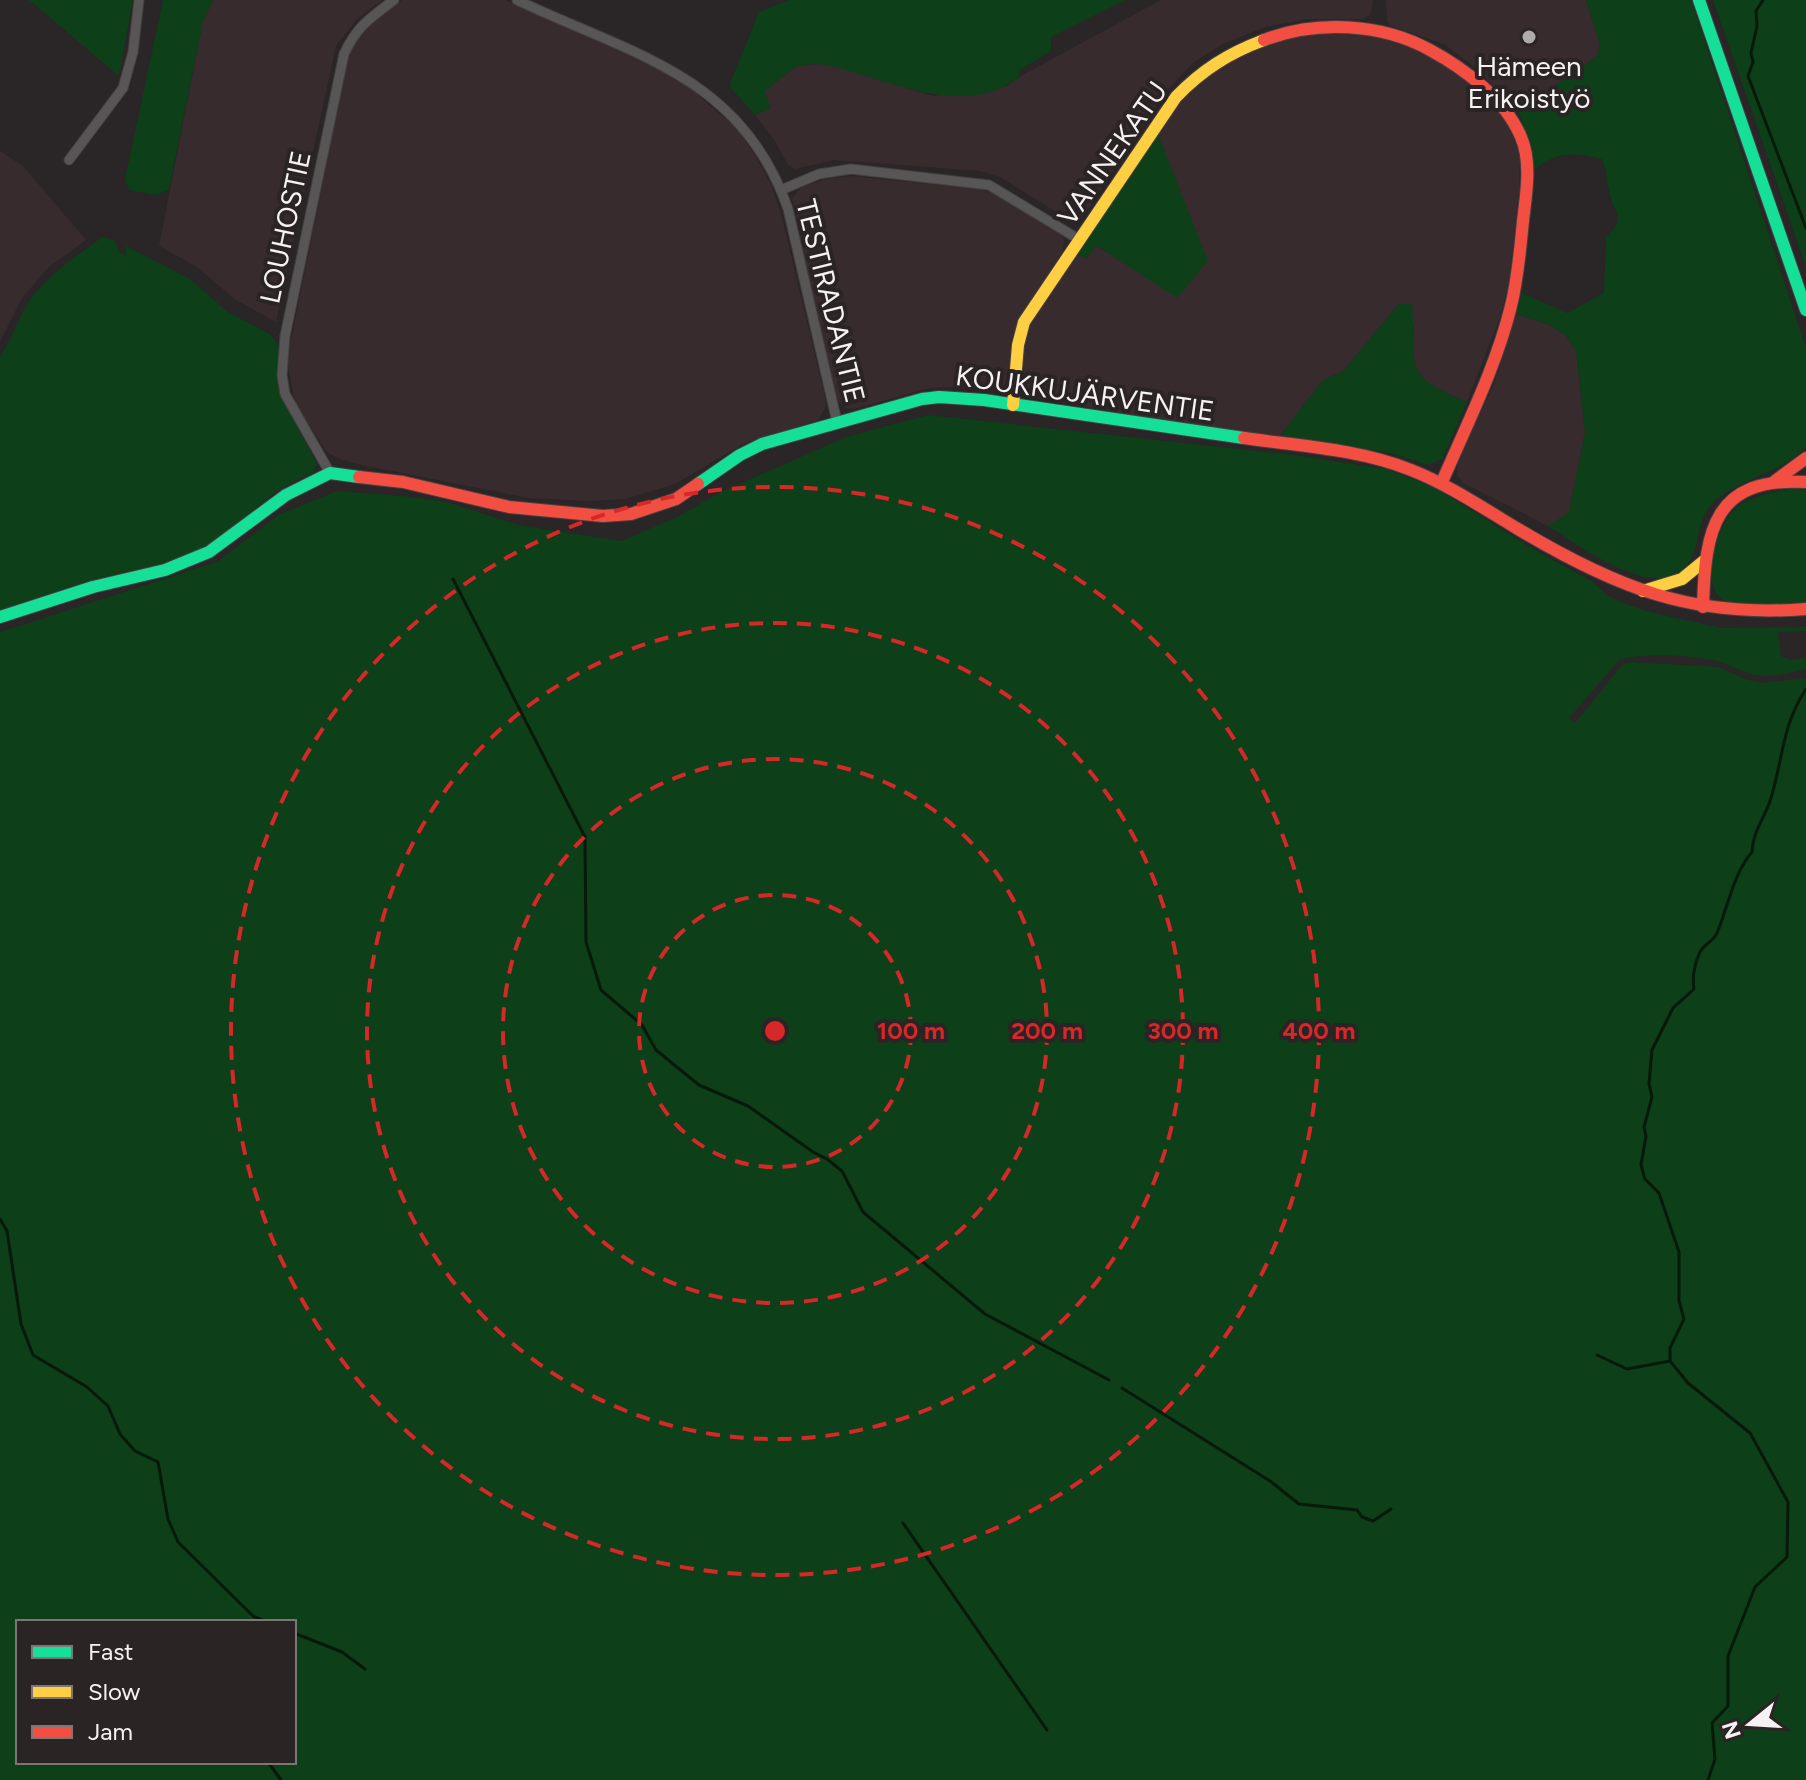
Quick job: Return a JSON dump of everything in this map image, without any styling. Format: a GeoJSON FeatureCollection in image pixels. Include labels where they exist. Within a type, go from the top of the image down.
{"type":"FeatureCollection","features":[{"type":"Feature","properties":{"kind":"main road"},"geometry":{"type":"LineString","coordinates":[[1699,0],[1805,303]]}},
{"type":"Feature","properties":{"kind":"main road","name":"VANNEKATU"},"geometry":{"type":"LineString","coordinates":[[1013,405],[1018,345],[1024,322],[1176,97],[1204,70],[1228,55],[1273,35],[1310,27],[1343,26],[1374,30],[1410,40],[1439,53],[1468,73],[1507,115],[1520,133],[1526,153],[1516,283],[1494,359],[1442,482]]}},
{"type":"Feature","properties":{"kind":"main road","name":"KOUKKUJÄRVENTIE"},"geometry":{"type":"LineString","coordinates":[[330,473],[403,482],[509,507],[603,516],[631,514],[676,499],[740,455],[762,444],[898,405],[939,397],[1372,457],[1409,467],[1442,482],[1538,541],[1605,576],[1643,591],[1703,607],[1763,612],[1806,609]]}},
{"type":"Feature","properties":{"kind":"main road"},"geometry":{"type":"LineString","coordinates":[[1703,607],[1704,561],[1710,530],[1726,504],[1743,493],[1775,481],[1806,458]]}},
{"type":"Feature","properties":{"kind":"main road"},"geometry":{"type":"LineString","coordinates":[[0,617],[93,587],[165,570],[209,552],[286,495],[330,473]]}},
{"type":"Feature","properties":{"kind":"main road"},"geometry":{"type":"LineString","coordinates":[[1775,481],[1806,482]]}},
{"type":"Feature","properties":{"kind":"main road"},"geometry":{"type":"LineString","coordinates":[[1643,591],[1682,579],[1704,561]]}},
{"type":"Feature","properties":{"kind":"street"},"geometry":{"type":"LineString","coordinates":[[69,160],[123,88],[133,52],[139,0]]}},
{"type":"Feature","properties":{"kind":"street","name":"LOUHOSTIE"},"geometry":{"type":"LineString","coordinates":[[330,473],[285,394],[282,375],[285,336],[344,54],[353,34],[362,24],[394,0]]}},
{"type":"Feature","properties":{"kind":"street","name":"TESTIRADANTIE"},"geometry":{"type":"LineString","coordinates":[[517,0],[699,86],[737,119],[754,141],[781,190],[837,422]]}},
{"type":"Feature","properties":{"kind":"street"},"geometry":{"type":"LineString","coordinates":[[781,190],[819,174],[851,169],[989,185],[1080,240]]}},
{"type":"Feature","properties":{"kind":"shaded area"},"geometry":{"type":"Polygon","coordinates":[[[213,0],[382,0],[356,20],[336,46],[276,322],[236,300],[197,267],[159,246],[203,21],[213,0]]]}},
{"type":"Feature","properties":{"kind":"shaded area"},"geometry":{"type":"Polygon","coordinates":[[[402,0],[506,0],[657,68],[685,84],[736,128],[772,187],[782,217],[825,397],[826,407],[818,420],[745,443],[675,484],[626,499],[529,498],[362,465],[327,452],[296,405],[288,368],[290,345],[349,53],[357,36],[367,26],[402,0]]]}},
{"type":"Feature","properties":{"kind":"shaded area"},"geometry":{"type":"Polygon","coordinates":[[[1161,0],[1373,2],[1370,15],[1363,19],[1307,19],[1265,27],[1221,45],[1194,62],[1170,87],[1084,215],[1072,222],[1000,177],[980,171],[834,160],[795,169],[788,165],[755,115],[770,108],[764,91],[797,66],[825,63],[933,96],[1007,86],[1161,0]]]}},
{"type":"Feature","properties":{"kind":"shaded area"},"geometry":{"type":"Polygon","coordinates":[[[1386,0],[1586,0],[1600,44],[1597,56],[1518,112],[1476,68],[1444,44],[1391,26],[1387,21],[1386,0]]]}},
{"type":"Feature","properties":{"kind":"shaded area"},"geometry":{"type":"Polygon","coordinates":[[[1312,32],[1375,36],[1406,44],[1438,59],[1466,78],[1506,122],[1514,137],[1520,155],[1519,192],[1509,281],[1500,317],[1467,402],[1432,387],[1417,372],[1412,350],[1414,327],[1399,304],[1343,371],[1322,381],[1280,436],[1032,398],[1021,383],[1029,326],[1076,253],[1096,245],[1177,297],[1157,132],[1165,120],[1198,83],[1223,65],[1275,38],[1312,32]]]}},
{"type":"Feature","properties":{"kind":"shaded area"},"geometry":{"type":"Polygon","coordinates":[[[0,151],[23,166],[86,240],[50,266],[22,298],[0,341],[0,151]]]}},
{"type":"Feature","properties":{"kind":"shaded area"},"geometry":{"type":"Polygon","coordinates":[[[850,176],[979,189],[998,195],[1061,235],[1063,251],[1019,318],[1012,338],[1008,381],[1004,385],[985,391],[930,388],[854,409],[841,404],[835,395],[792,198],[802,187],[826,179],[850,176]]]}},
{"type":"Feature","properties":{"kind":"shaded area"},"geometry":{"type":"Polygon","coordinates":[[[1516,314],[1548,324],[1566,336],[1576,351],[1585,432],[1569,513],[1548,526],[1463,483],[1457,475],[1458,459],[1494,384],[1516,314]]]}},
{"type":"Feature","properties":{"kind":"green space"},"geometry":{"type":"Polygon","coordinates":[[[29,0],[133,0],[119,76],[29,0]]]}},
{"type":"Feature","properties":{"kind":"green space"},"geometry":{"type":"Polygon","coordinates":[[[163,0],[213,0],[203,21],[169,190],[156,195],[129,190],[125,179],[163,0]]]}},
{"type":"Feature","properties":{"kind":"green space"},"geometry":{"type":"Polygon","coordinates":[[[789,0],[1125,0],[1051,37],[1051,51],[1020,70],[1019,77],[1001,88],[982,94],[940,95],[830,66],[807,64],[790,71],[765,91],[770,108],[755,115],[729,86],[759,12],[789,0]]]}},
{"type":"Feature","properties":{"kind":"green space"},"geometry":{"type":"Polygon","coordinates":[[[1586,0],[1691,0],[1806,348],[1806,447],[1786,463],[1716,500],[1705,514],[1690,561],[1677,574],[1661,578],[1620,569],[1548,526],[1569,512],[1585,432],[1576,351],[1566,336],[1548,324],[1516,314],[1522,293],[1567,313],[1604,293],[1606,238],[1616,224],[1617,215],[1602,159],[1565,155],[1541,164],[1533,171],[1532,145],[1518,112],[1597,56],[1600,44],[1586,0]]]}},
{"type":"Feature","properties":{"kind":"green space"},"geometry":{"type":"Polygon","coordinates":[[[1713,0],[1806,0],[1806,267],[1713,0]]]}},
{"type":"Feature","properties":{"kind":"green space"},"geometry":{"type":"Polygon","coordinates":[[[1157,132],[1208,261],[1177,298],[1096,245],[1086,259],[1076,253],[1157,132]]]}},
{"type":"Feature","properties":{"kind":"green space"},"geometry":{"type":"Polygon","coordinates":[[[102,237],[114,240],[126,256],[126,246],[190,279],[228,312],[268,333],[275,340],[279,348],[281,395],[317,464],[312,474],[283,488],[220,538],[192,553],[88,581],[0,610],[0,356],[38,291],[102,237]]]}},
{"type":"Feature","properties":{"kind":"green space"},"geometry":{"type":"Polygon","coordinates":[[[1399,304],[1412,304],[1414,355],[1421,375],[1445,392],[1467,402],[1443,458],[1429,465],[1390,453],[1280,436],[1322,381],[1343,371],[1399,304]]]}},
{"type":"Feature","properties":{"kind":"green space"},"geometry":{"type":"Polygon","coordinates":[[[928,415],[1293,455],[1386,469],[1434,487],[1533,549],[1593,582],[1608,596],[1626,604],[1722,628],[1806,627],[1806,631],[1778,632],[1781,656],[1791,660],[1806,658],[1806,669],[1761,676],[1720,662],[1696,658],[1655,655],[1619,660],[1569,718],[1575,723],[1622,665],[1630,662],[1718,667],[1748,680],[1764,683],[1806,678],[1806,1780],[0,1780],[0,632],[217,562],[278,515],[337,491],[447,502],[519,525],[621,541],[677,517],[721,492],[846,437],[928,415]]]}},
{"type":"Feature","properties":{"kind":"green space"},"geometry":{"type":"Polygon","coordinates":[[[1788,489],[1806,489],[1806,604],[1755,607],[1726,602],[1717,595],[1711,570],[1722,527],[1742,504],[1788,489]]]}},
{"type":"Feature","properties":{"kind":"waterway"},"geometry":{"type":"LineString","coordinates":[[1763,0],[1756,11],[1757,26],[1751,53],[1753,62],[1748,76],[1806,228]]}},
{"type":"Feature","properties":{"kind":"waterway"},"geometry":{"type":"LineString","coordinates":[[453,579],[585,837],[586,942],[601,990],[642,1025],[656,1050],[699,1085],[748,1106],[842,1171],[863,1212],[985,1314],[1109,1380]]}},
{"type":"Feature","properties":{"kind":"waterway"},"geometry":{"type":"LineString","coordinates":[[1708,1780],[1715,1759],[1712,1723],[1728,1706],[1728,1656],[1755,1587],[1787,1557],[1788,1502],[1750,1433],[1688,1383],[1670,1361],[1670,1348],[1684,1319],[1679,1301],[1679,1252],[1659,1193],[1645,1179],[1641,1165],[1646,1136],[1644,1127],[1652,1097],[1649,1084],[1652,1050],[1673,1008],[1694,989],[1698,956],[1717,933],[1735,880],[1752,852],[1771,798],[1792,716],[1806,689]]}},
{"type":"Feature","properties":{"kind":"waterway"},"geometry":{"type":"LineString","coordinates":[[0,1219],[7,1231],[21,1324],[33,1355],[87,1387],[108,1406],[120,1434],[135,1451],[158,1462],[168,1519],[178,1542],[253,1616],[262,1620]]}},
{"type":"Feature","properties":{"kind":"waterway"},"geometry":{"type":"LineString","coordinates":[[1597,1355],[1627,1369],[1670,1361]]}},
{"type":"Feature","properties":{"kind":"waterway"},"geometry":{"type":"LineString","coordinates":[[1122,1388],[1270,1481],[1299,1504],[1357,1510],[1362,1517],[1373,1521],[1391,1509]]}},
{"type":"Feature","properties":{"kind":"waterway"},"geometry":{"type":"LineString","coordinates":[[903,1523],[1047,1730]]}},
{"type":"Feature","properties":{"kind":"waterway"},"geometry":{"type":"LineString","coordinates":[[296,1634],[342,1652],[365,1669]]}},
{"type":"Feature","properties":{"kind":"waterway"},"geometry":{"type":"LineString","coordinates":[[269,1764],[281,1780]]}},
{"type":"Feature","properties":{"kind":"traffic: fast"},"geometry":{"type":"LineString","coordinates":[[1699,0],[1806,310]]}},
{"type":"Feature","properties":{"kind":"traffic: fast"},"geometry":{"type":"LineString","coordinates":[[698,484],[762,444],[922,399],[939,397],[984,400],[1244,438]]}},
{"type":"Feature","properties":{"kind":"traffic: fast"},"geometry":{"type":"LineString","coordinates":[[0,617],[93,587],[165,570],[209,552],[286,495],[330,473],[359,477]]}},
{"type":"Feature","properties":{"kind":"traffic: slow"},"geometry":{"type":"LineString","coordinates":[[1013,405],[1018,345],[1024,322],[1176,97],[1217,63],[1264,40]]}},
{"type":"Feature","properties":{"kind":"traffic: slow"},"geometry":{"type":"LineString","coordinates":[[1643,591],[1682,579],[1704,561]]}},
{"type":"Feature","properties":{"kind":"traffic: jam"},"geometry":{"type":"LineString","coordinates":[[1264,40],[1305,29],[1348,27],[1391,34],[1411,41],[1443,58],[1483,86],[1505,110],[1521,137],[1527,179],[1511,306],[1489,373],[1442,482]]}},
{"type":"Feature","properties":{"kind":"traffic: jam"},"geometry":{"type":"LineString","coordinates":[[1244,438],[1371,457],[1411,470],[1588,567],[1655,594],[1726,608],[1765,611],[1806,609]]}},
{"type":"Feature","properties":{"kind":"traffic: jam"},"geometry":{"type":"LineString","coordinates":[[1775,481],[1806,458]]}},
{"type":"Feature","properties":{"kind":"traffic: jam"},"geometry":{"type":"LineString","coordinates":[[359,477],[403,482],[509,507],[603,516],[631,514],[676,499],[698,484]]}},
{"type":"Feature","properties":{"kind":"traffic: jam"},"geometry":{"type":"LineString","coordinates":[[1703,607],[1707,554],[1721,513],[1734,499],[1751,488],[1806,482]]}},
{"type":"Feature","properties":{"kind":"place","name":"Hämeen Erikoistyö"},"geometry":{"type":"Point","coordinates":[1529,37]}}]}
